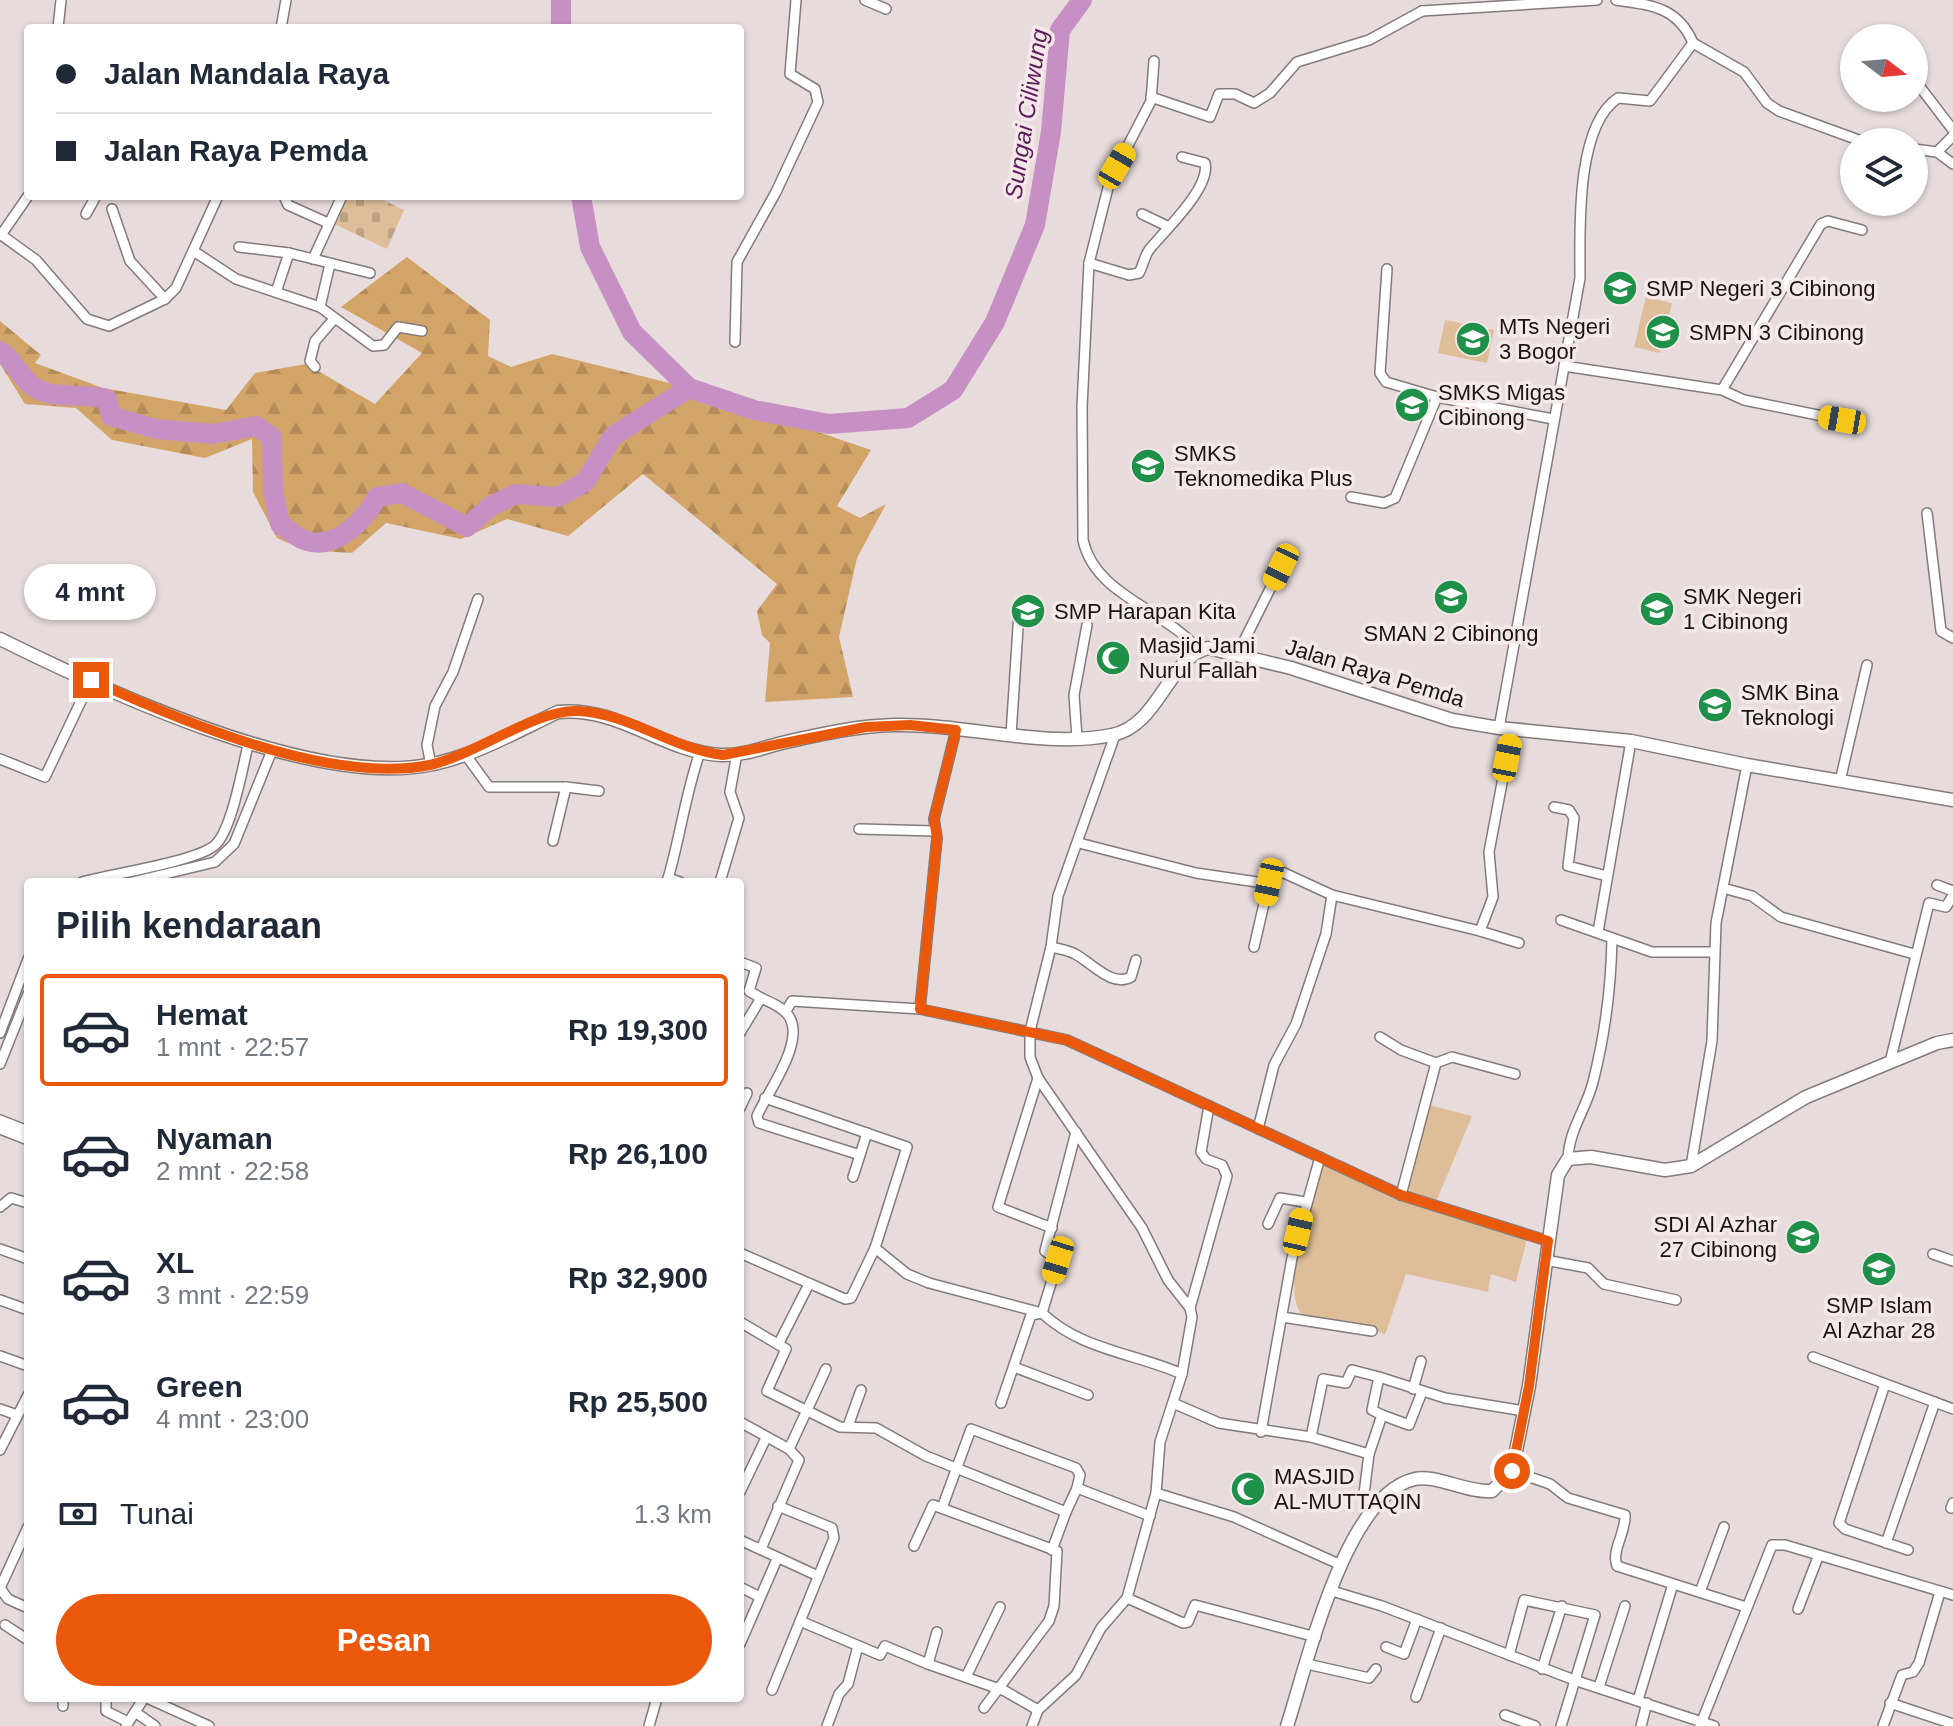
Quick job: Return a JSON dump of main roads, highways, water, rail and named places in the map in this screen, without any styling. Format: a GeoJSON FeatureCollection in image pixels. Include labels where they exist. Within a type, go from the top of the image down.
{"type":"FeatureCollection","features":[{"type":"Feature","properties":{"kind":"main road","name":"Jalan Raya Pemda"},"geometry":{"type":"LineString","coordinates":[[0,639],[178,718],[273,748],[353,767],[390,770],[431,765],[465,754],[558,712],[575,711],[619,719],[700,752],[740,753],[866,727],[910,725],[1011,735],[1077,738],[1115,735],[1147,714],[1199,651],[1208,648],[1238,653],[1452,720],[1506,729],[1631,741],[1747,765],[1953,800]]}},
{"type":"Feature","properties":{"kind":"main road"},"geometry":{"type":"LineString","coordinates":[[1287,1726],[1341,1565],[1370,1510],[1401,1483],[1418,1478],[1475,1492],[1492,1491],[1512,1471],[1524,1411],[1558,1175],[1568,1159],[1591,1157],[1665,1170],[1691,1166],[1806,1097],[1953,1040]]}},
{"type":"Feature","properties":{"kind":"waterway","name":"Sungai Ciliwung"},"geometry":{"type":"LineString","coordinates":[[561,0],[561,24]]}},
{"type":"Feature","properties":{"kind":"waterway","name":"Sungai Ciliwung"},"geometry":{"type":"LineString","coordinates":[[582,200],[590,247],[632,332],[689,388],[754,410],[829,424],[908,418],[953,390],[995,322],[1035,225],[1051,132],[1060,30],[1082,0]]}},
{"type":"Feature","properties":{"kind":"waterway"},"geometry":{"type":"LineString","coordinates":[[0,351],[39,390],[57,395],[107,399],[111,416],[156,429],[213,434],[256,426],[272,437],[273,491],[280,524],[304,540],[318,543],[349,531],[377,497],[402,493],[467,527],[491,506],[516,494],[558,497],[585,482],[613,436],[689,388]]}},
{"type":"Feature","properties":{"kind":"place","name":"SMP Negeri 3 Cibinong"},"geometry":{"type":"Point","coordinates":[1620,288]}},
{"type":"Feature","properties":{"kind":"place","name":"SMPN 3 Cibinong"},"geometry":{"type":"Point","coordinates":[1663,332]}},
{"type":"Feature","properties":{"kind":"place","name":"MTs Negeri 3 Bogor"},"geometry":{"type":"Point","coordinates":[1473,339]}},
{"type":"Feature","properties":{"kind":"place","name":"SMKS Migas Cibinong"},"geometry":{"type":"Point","coordinates":[1412,405]}},
{"type":"Feature","properties":{"kind":"place","name":"SMKS Teknomedika Plus"},"geometry":{"type":"Point","coordinates":[1148,466]}},
{"type":"Feature","properties":{"kind":"place","name":"SMAN 2 Cibinong"},"geometry":{"type":"Point","coordinates":[1451,597]}},
{"type":"Feature","properties":{"kind":"place","name":"SMK Negeri 1 Cibinong"},"geometry":{"type":"Point","coordinates":[1657,609]}},
{"type":"Feature","properties":{"kind":"place","name":"SMP Harapan Kita"},"geometry":{"type":"Point","coordinates":[1028,611]}},
{"type":"Feature","properties":{"kind":"place","name":"Masjid Jami Nurul Fallah"},"geometry":{"type":"Point","coordinates":[1113,658]}},
{"type":"Feature","properties":{"kind":"place","name":"SMK Bina Teknologi"},"geometry":{"type":"Point","coordinates":[1715,705]}},
{"type":"Feature","properties":{"kind":"place","name":"SDI Al Azhar 27 Cibinong"},"geometry":{"type":"Point","coordinates":[1803,1237]}},
{"type":"Feature","properties":{"kind":"place","name":"SMP Islam Al Azhar 28"},"geometry":{"type":"Point","coordinates":[1879,1269]}},
{"type":"Feature","properties":{"kind":"place","name":"MASJID AL-MUTTAQIN"},"geometry":{"type":"Point","coordinates":[1248,1489]}}]}
